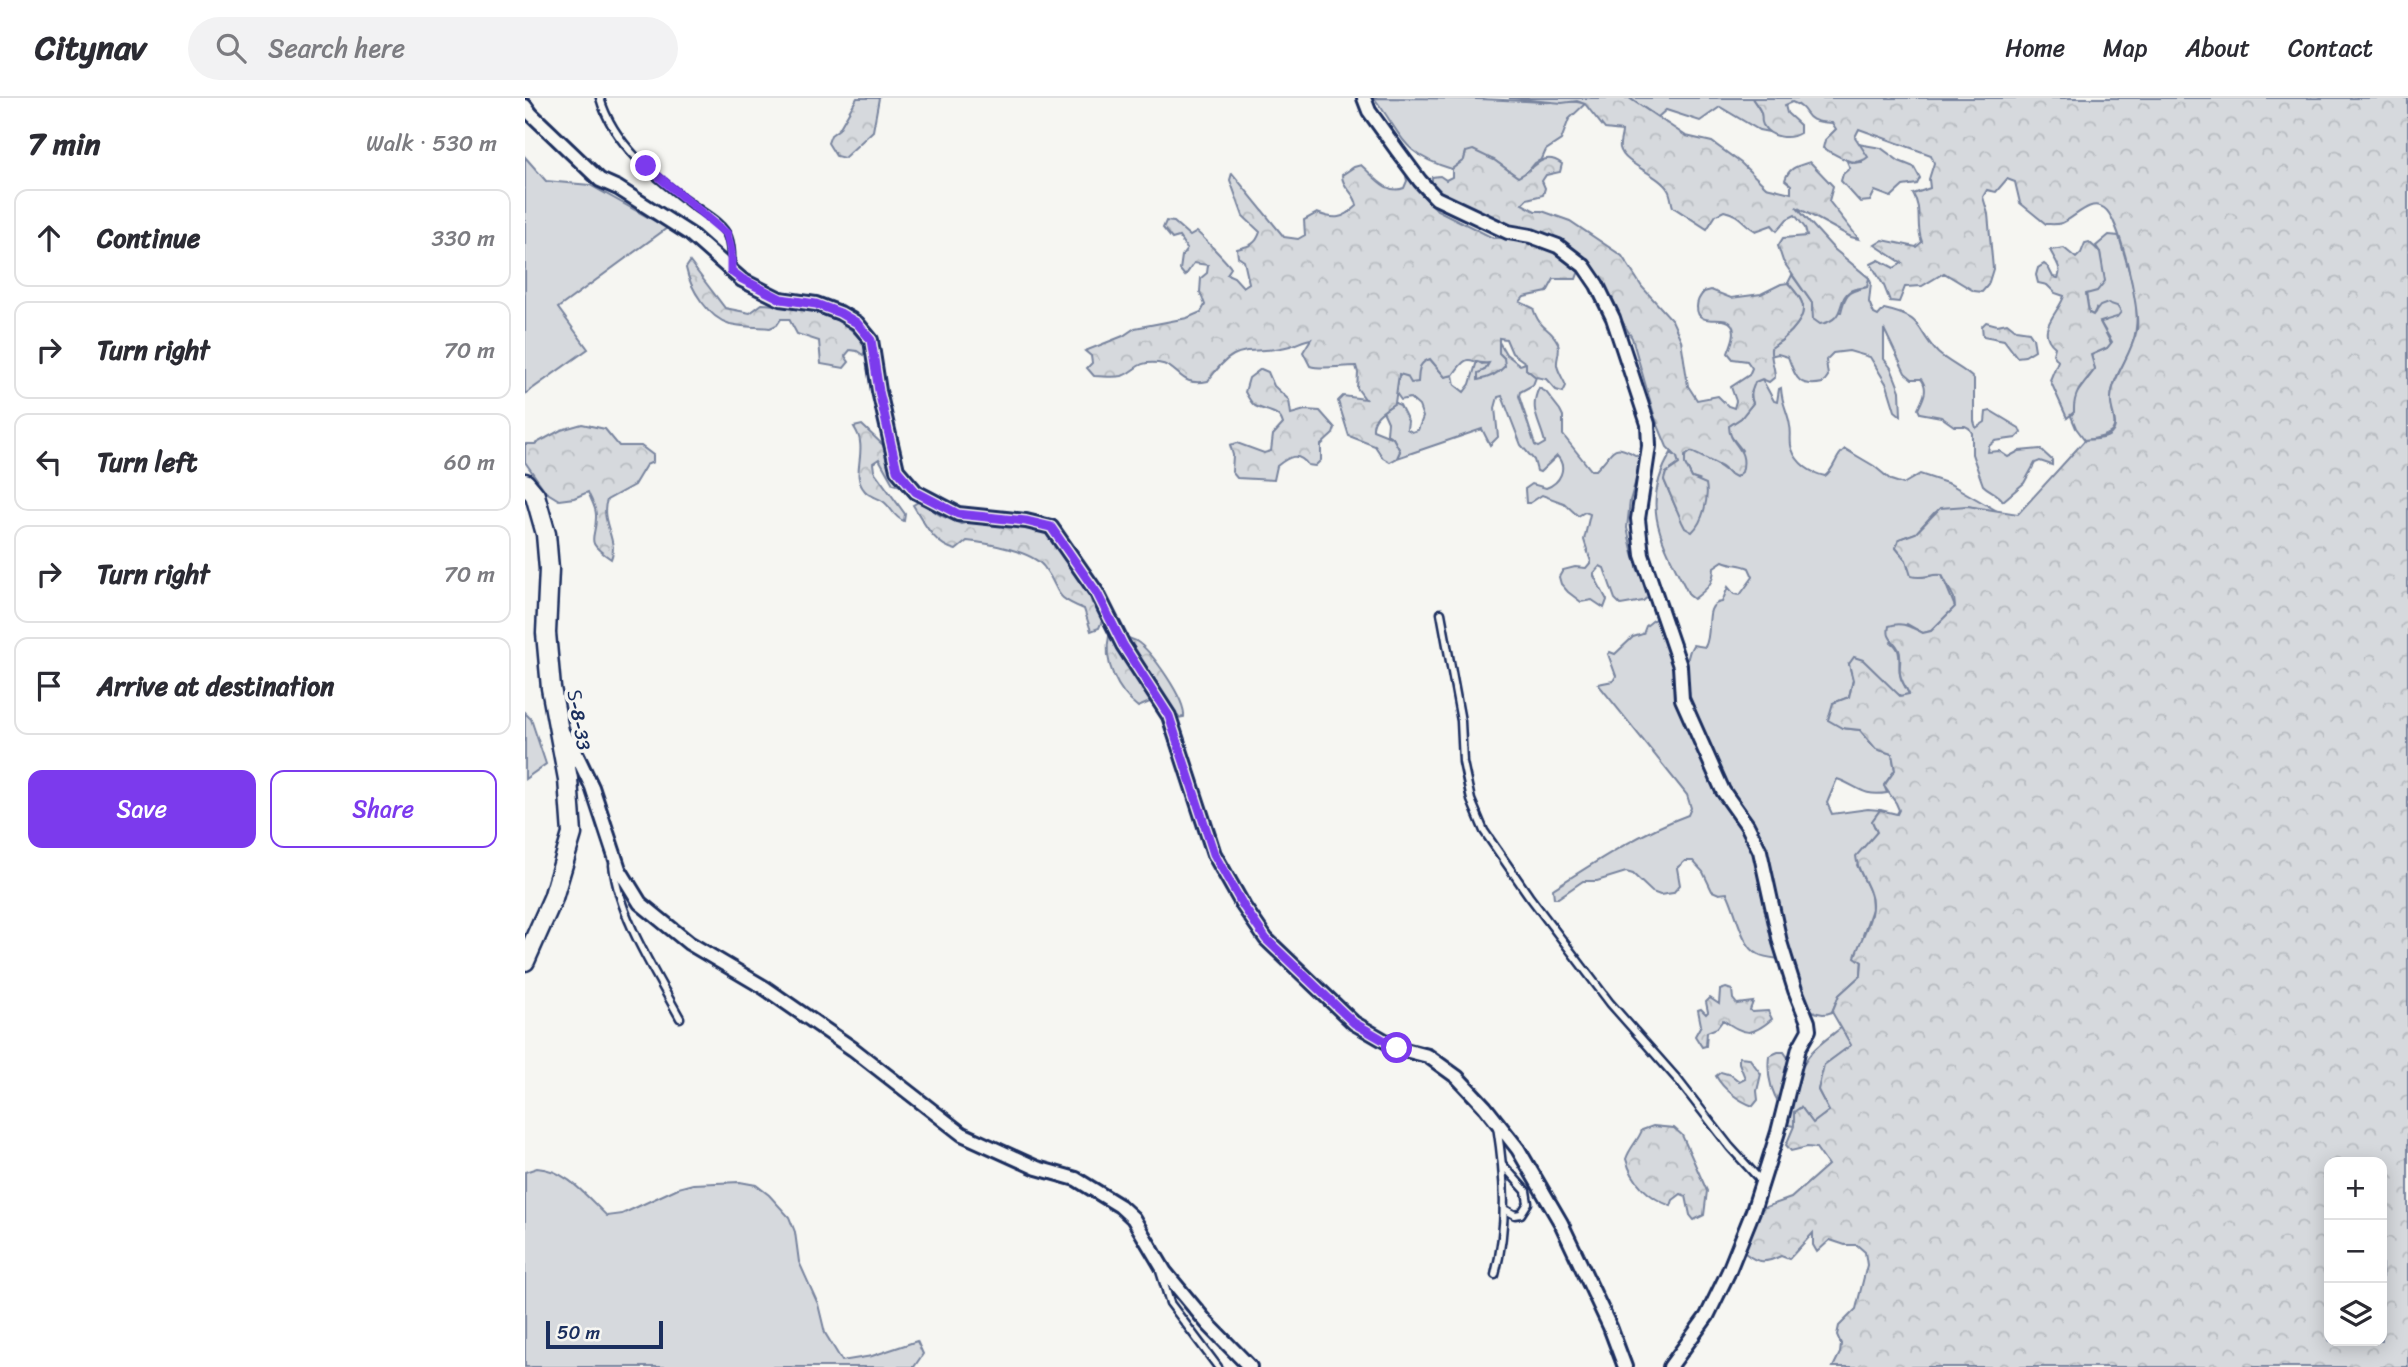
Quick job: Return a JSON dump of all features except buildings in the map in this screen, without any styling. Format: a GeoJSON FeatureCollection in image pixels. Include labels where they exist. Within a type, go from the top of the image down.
{"type":"FeatureCollection","features":[{"type":"Feature","properties":{"kind":"street"},"geometry":{"type":"LineString","coordinates":[[1364,98],[1369,111],[1397,150],[1436,198],[1508,232],[1531,236],[1558,246],[1584,266],[1597,285],[1617,330],[1648,424],[1649,446],[1638,519],[1642,555],[1680,666],[1682,699],[1723,791],[1747,825],[1760,851],[1780,942],[1808,1022],[1809,1030],[1799,1048],[1779,1132],[1728,1273],[1707,1316],[1669,1367]]}},
{"type":"Feature","properties":{"kind":"street"},"geometry":{"type":"LineString","coordinates":[[525,106],[600,180],[618,188],[690,234],[742,279],[781,299],[816,304],[857,323],[871,340],[884,416],[897,470],[916,492],[958,514],[1026,521],[1051,527],[1097,593],[1123,645],[1169,716],[1214,854],[1244,907],[1266,939],[1354,1023],[1397,1048],[1428,1056],[1457,1077],[1496,1121],[1518,1149],[1561,1223],[1610,1327],[1625,1367]]}},
{"type":"Feature","properties":{"kind":"street","name":"Տ-8-33"},"geometry":{"type":"LineString","coordinates":[[525,483],[535,495],[546,534],[549,569],[546,633],[568,779],[572,834],[553,898],[525,961]]}},
{"type":"Feature","properties":{"kind":"street"},"geometry":{"type":"LineString","coordinates":[[558,726],[572,745],[592,787],[619,869],[640,903],[689,943],[765,988],[853,1049],[962,1134],[1037,1168],[1076,1180],[1120,1206],[1133,1218],[1157,1259],[1208,1324],[1250,1367]]}},
{"type":"Feature","properties":{"kind":"lane"},"geometry":{"type":"LineString","coordinates":[[600,98],[616,135],[624,144],[656,175],[727,234],[731,251],[731,271]]}},
{"type":"Feature","properties":{"kind":"lane"},"geometry":{"type":"LineString","coordinates":[[1441,613],[1461,721],[1463,762],[1471,800],[1484,831],[1529,896],[1610,1003],[1761,1181]]}},
{"type":"Feature","properties":{"kind":"lane"},"geometry":{"type":"LineString","coordinates":[[612,849],[616,886],[641,945],[680,1018]]}},
{"type":"Feature","properties":{"kind":"lane"},"geometry":{"type":"LineString","coordinates":[[1495,1275],[1502,1245],[1504,1209],[1503,1165],[1496,1121]]}},
{"type":"Feature","properties":{"kind":"lane"},"geometry":{"type":"LineString","coordinates":[[1503,1165],[1526,1191],[1528,1203],[1521,1214],[1515,1215],[1504,1209]]}},
{"type":"Feature","properties":{"kind":"lane"},"geometry":{"type":"LineString","coordinates":[[1157,1259],[1170,1303],[1218,1367]]}},
{"type":"Feature","properties":{"kind":"green space"},"geometry":{"type":"Polygon","coordinates":[[[857,98],[879,98],[873,131],[844,158],[836,156],[828,143],[857,98]]]}},
{"type":"Feature","properties":{"kind":"green space"},"geometry":{"type":"Polygon","coordinates":[[[1374,98],[1569,101],[1585,104],[1569,119],[1561,140],[1546,150],[1542,159],[1519,178],[1494,160],[1466,152],[1464,160],[1452,169],[1422,157],[1404,142],[1374,98]]]}},
{"type":"Feature","properties":{"kind":"green space"},"geometry":{"type":"Polygon","coordinates":[[[1509,98],[1629,98],[1686,136],[1712,142],[1741,163],[1766,187],[1791,193],[1791,185],[1785,180],[1789,172],[1810,162],[1833,186],[1829,201],[1859,239],[1796,207],[1834,249],[1869,278],[1867,287],[1850,291],[1843,299],[1838,314],[1828,322],[1820,324],[1813,319],[1812,303],[1783,261],[1778,246],[1783,238],[1807,236],[1805,228],[1795,215],[1787,219],[1777,231],[1772,225],[1756,231],[1735,215],[1724,211],[1716,215],[1707,229],[1673,207],[1664,184],[1623,154],[1620,146],[1622,131],[1605,129],[1585,104],[1577,101],[1562,103],[1509,98]]]}},
{"type":"Feature","properties":{"kind":"green space"},"geometry":{"type":"Polygon","coordinates":[[[1629,98],[1752,98],[1769,132],[1759,130],[1720,107],[1700,121],[1666,110],[1658,117],[1629,98]]]}},
{"type":"Feature","properties":{"kind":"green space"},"geometry":{"type":"Polygon","coordinates":[[[1752,98],[2408,98],[2408,1367],[1833,1367],[1840,1353],[1841,1344],[1837,1335],[1839,1326],[1856,1309],[1867,1265],[1865,1252],[1857,1245],[1845,1245],[1830,1240],[1817,1252],[1813,1245],[1813,1233],[1789,1259],[1781,1256],[1762,1261],[1745,1253],[1744,1245],[1750,1237],[1760,1209],[1791,1198],[1828,1165],[1816,1148],[1791,1151],[1786,1145],[1794,1126],[1794,1112],[1801,1107],[1813,1123],[1829,1111],[1818,1090],[1824,1065],[1851,1045],[1832,1012],[1839,995],[1861,975],[1862,962],[1855,957],[1872,909],[1870,893],[1856,856],[1877,832],[1872,821],[1880,810],[1897,814],[1899,810],[1884,786],[1895,770],[1892,754],[1876,749],[1860,730],[1842,728],[1828,720],[1833,703],[1849,697],[1853,680],[1849,664],[1854,657],[1863,660],[1900,696],[1909,694],[1901,676],[1900,653],[1890,637],[1889,626],[1902,624],[1923,633],[1931,631],[1955,607],[1954,598],[1942,575],[1911,576],[1906,560],[1896,548],[1899,539],[1916,533],[1940,508],[1967,506],[2018,514],[2085,440],[2111,434],[2115,426],[2112,390],[2137,329],[2132,285],[2122,245],[2110,215],[2104,208],[2093,205],[2067,221],[2046,224],[2020,203],[2015,182],[2007,179],[1996,192],[1987,190],[1983,197],[1988,214],[1993,269],[1988,285],[1982,292],[1974,291],[1944,273],[1922,286],[1905,287],[1899,302],[1890,301],[1871,264],[1879,260],[1894,268],[1902,263],[1875,245],[1883,240],[1916,247],[1922,242],[1918,206],[1913,194],[1930,188],[1929,179],[1934,163],[1931,155],[1859,129],[1855,137],[1868,157],[1857,162],[1845,160],[1823,148],[1825,140],[1836,129],[1832,123],[1810,118],[1799,105],[1792,102],[1785,105],[1787,113],[1800,125],[1800,133],[1785,137],[1770,133],[1766,129],[1752,98]]]}},
{"type":"Feature","properties":{"kind":"green space"},"geometry":{"type":"Polygon","coordinates":[[[1858,144],[1881,148],[1899,161],[1914,167],[1920,178],[1917,184],[1903,186],[1891,197],[1875,191],[1870,201],[1860,202],[1841,181],[1843,174],[1850,168],[1846,159],[1854,163],[1862,162],[1858,144]]]}},
{"type":"Feature","properties":{"kind":"green space"},"geometry":{"type":"Polygon","coordinates":[[[1473,150],[1494,160],[1518,177],[1544,160],[1555,160],[1562,164],[1560,172],[1546,175],[1542,181],[1545,188],[1543,195],[1527,199],[1522,204],[1535,211],[1570,221],[1622,256],[1642,287],[1672,320],[1681,340],[1688,386],[1697,400],[1718,396],[1734,408],[1736,401],[1731,387],[1749,375],[1752,368],[1747,361],[1733,359],[1728,353],[1734,335],[1732,325],[1724,320],[1706,319],[1698,314],[1698,301],[1704,292],[1711,290],[1731,298],[1761,294],[1788,283],[1800,298],[1803,308],[1800,320],[1771,348],[1775,377],[1769,382],[1762,379],[1755,382],[1750,396],[1753,403],[1741,418],[1729,426],[1732,438],[1743,457],[1742,472],[1736,477],[1691,452],[1685,456],[1685,464],[1692,478],[1706,484],[1707,490],[1702,516],[1692,532],[1685,528],[1664,480],[1666,473],[1679,464],[1677,457],[1667,447],[1655,418],[1632,338],[1586,260],[1497,224],[1436,191],[1432,177],[1440,176],[1446,180],[1452,177],[1452,169],[1464,160],[1466,152],[1473,150]]]}},
{"type":"Feature","properties":{"kind":"green space"},"geometry":{"type":"Polygon","coordinates":[[[525,157],[546,181],[590,185],[667,228],[558,308],[588,349],[525,394],[525,157]]]}},
{"type":"Feature","properties":{"kind":"green space"},"geometry":{"type":"Polygon","coordinates":[[[1361,165],[1392,189],[1404,188],[1407,181],[1404,166],[1420,191],[1437,210],[1493,238],[1523,237],[1545,242],[1579,271],[1576,279],[1554,279],[1547,292],[1524,297],[1520,302],[1533,308],[1539,321],[1558,343],[1557,365],[1566,386],[1563,392],[1526,369],[1526,363],[1512,353],[1506,339],[1499,338],[1499,353],[1504,358],[1505,366],[1490,377],[1478,380],[1478,373],[1485,370],[1489,363],[1467,360],[1453,375],[1445,377],[1430,359],[1421,365],[1418,382],[1411,383],[1407,376],[1399,374],[1395,403],[1380,414],[1373,425],[1373,430],[1393,438],[1400,451],[1397,458],[1390,462],[1383,458],[1375,446],[1349,436],[1338,401],[1343,396],[1365,399],[1357,388],[1356,366],[1310,366],[1303,352],[1311,339],[1275,349],[1236,354],[1219,367],[1208,381],[1185,379],[1171,368],[1158,363],[1145,363],[1127,374],[1115,377],[1094,376],[1087,368],[1092,363],[1091,356],[1085,351],[1123,336],[1135,328],[1187,318],[1201,312],[1205,305],[1200,292],[1201,278],[1207,273],[1208,265],[1194,263],[1185,276],[1180,270],[1182,256],[1187,249],[1179,237],[1172,239],[1163,228],[1166,221],[1174,222],[1190,236],[1197,232],[1231,268],[1227,274],[1243,287],[1249,283],[1244,261],[1238,257],[1237,249],[1251,244],[1260,232],[1243,216],[1230,180],[1232,173],[1284,237],[1298,239],[1305,235],[1304,220],[1317,213],[1339,217],[1357,206],[1344,184],[1342,175],[1361,165]]]}},
{"type":"Feature","properties":{"kind":"green space"},"geometry":{"type":"Polygon","coordinates":[[[2109,235],[2119,236],[2127,262],[2136,302],[2136,329],[2131,348],[2113,387],[2113,429],[2109,434],[2085,440],[2071,416],[2074,411],[2074,397],[2095,369],[2091,355],[2107,348],[2112,342],[2100,322],[2105,321],[2096,309],[2093,315],[2089,313],[2086,294],[2102,267],[2100,252],[2096,246],[2109,235]]]}},
{"type":"Feature","properties":{"kind":"green space"},"geometry":{"type":"Polygon","coordinates":[[[2089,242],[2100,252],[2105,281],[2097,291],[2086,294],[2089,313],[2093,315],[2100,306],[2108,303],[2117,306],[2121,312],[2117,317],[2100,322],[2111,343],[2107,348],[2091,355],[2095,369],[2075,399],[2074,412],[2067,418],[2050,380],[2058,361],[2053,354],[2055,347],[2047,334],[2047,328],[2064,296],[2055,293],[2047,285],[2038,283],[2036,275],[2038,268],[2044,264],[2053,277],[2058,278],[2059,267],[2050,250],[2064,248],[2076,258],[2085,243],[2089,242]]]}},
{"type":"Feature","properties":{"kind":"green space"},"geometry":{"type":"Polygon","coordinates":[[[690,262],[725,308],[750,313],[762,304],[821,312],[833,317],[856,334],[867,347],[863,355],[850,350],[845,356],[849,362],[844,368],[821,364],[819,341],[797,334],[789,319],[781,319],[777,325],[770,328],[722,321],[707,309],[691,284],[686,268],[690,262]]]}},
{"type":"Feature","properties":{"kind":"green space"},"geometry":{"type":"Polygon","coordinates":[[[1792,275],[1812,303],[1812,311],[1841,312],[1846,296],[1867,287],[1869,278],[1869,302],[1874,314],[1878,316],[1884,309],[1907,316],[1918,325],[1938,353],[1974,379],[1976,428],[1985,422],[1986,412],[1991,411],[2019,428],[2021,433],[2016,438],[1995,441],[1989,446],[1988,452],[1999,451],[2008,457],[2019,451],[2040,449],[2052,460],[2052,465],[2040,461],[2035,463],[2024,483],[2003,501],[1983,485],[1972,454],[1972,433],[1969,428],[1954,426],[1941,417],[1920,413],[1918,409],[1925,386],[1921,379],[1912,379],[1905,373],[1884,329],[1884,359],[1891,368],[1900,391],[1901,416],[1895,411],[1887,385],[1870,357],[1849,351],[1833,353],[1826,360],[1828,376],[1823,383],[1803,383],[1793,371],[1788,357],[1778,354],[1770,356],[1771,348],[1791,331],[1802,314],[1801,301],[1788,283],[1792,275]]]}},
{"type":"Feature","properties":{"kind":"green space"},"geometry":{"type":"Polygon","coordinates":[[[1986,322],[1997,325],[2007,323],[2016,330],[2029,332],[2035,350],[2017,357],[2004,340],[1983,336],[1982,326],[1986,322]]]}},
{"type":"Feature","properties":{"kind":"green space"},"geometry":{"type":"Polygon","coordinates":[[[1499,342],[1506,354],[1520,365],[1526,363],[1526,369],[1536,377],[1533,385],[1520,392],[1519,396],[1535,445],[1538,447],[1545,443],[1535,410],[1539,388],[1546,392],[1560,410],[1563,416],[1563,435],[1591,470],[1596,470],[1615,449],[1624,450],[1642,459],[1630,501],[1627,528],[1638,570],[1648,587],[1649,596],[1643,601],[1621,605],[1615,599],[1604,568],[1600,566],[1594,576],[1607,600],[1604,608],[1592,600],[1581,602],[1561,584],[1559,577],[1563,570],[1586,568],[1591,562],[1584,540],[1590,514],[1585,512],[1578,516],[1564,503],[1542,495],[1526,503],[1525,489],[1532,484],[1546,488],[1551,486],[1559,479],[1562,465],[1557,456],[1540,472],[1537,471],[1534,460],[1521,445],[1502,396],[1498,397],[1495,408],[1498,437],[1490,445],[1482,429],[1397,458],[1400,451],[1393,438],[1387,434],[1388,422],[1383,411],[1395,403],[1400,405],[1408,421],[1407,429],[1412,432],[1418,430],[1423,417],[1419,406],[1410,398],[1401,400],[1396,393],[1399,374],[1407,376],[1423,361],[1430,359],[1445,377],[1453,375],[1455,385],[1464,392],[1470,384],[1477,361],[1482,364],[1489,363],[1478,379],[1504,358],[1499,353],[1499,342]]]}},
{"type":"Feature","properties":{"kind":"green space"},"geometry":{"type":"Polygon","coordinates":[[[1261,369],[1268,372],[1274,386],[1289,400],[1291,414],[1305,410],[1320,411],[1335,428],[1333,434],[1321,445],[1321,460],[1315,466],[1308,465],[1297,457],[1289,458],[1277,466],[1274,480],[1237,478],[1232,472],[1233,455],[1230,445],[1237,443],[1264,453],[1271,451],[1273,435],[1283,424],[1276,414],[1255,406],[1245,392],[1249,378],[1261,369]]]}},
{"type":"Feature","properties":{"kind":"green space"},"geometry":{"type":"Polygon","coordinates":[[[1762,379],[1774,401],[1777,402],[1781,388],[1791,429],[1792,449],[1797,459],[1815,473],[1825,476],[1845,449],[1874,466],[1891,480],[1903,484],[1920,474],[1950,484],[1999,512],[1967,506],[1934,513],[1916,533],[1899,539],[1896,548],[1906,560],[1908,568],[1927,577],[1942,575],[1955,607],[1931,631],[1923,633],[1907,624],[1891,642],[1898,650],[1901,679],[1909,694],[1901,696],[1849,664],[1853,680],[1849,697],[1833,703],[1842,728],[1860,730],[1876,749],[1892,754],[1895,770],[1884,785],[1887,793],[1866,792],[1837,779],[1827,803],[1832,814],[1880,810],[1872,821],[1877,832],[1857,865],[1871,894],[1872,909],[1863,935],[1861,975],[1839,995],[1832,1012],[1822,1014],[1806,1006],[1799,997],[1781,959],[1764,956],[1752,950],[1743,935],[1727,893],[1712,891],[1703,872],[1693,861],[1685,861],[1677,868],[1680,885],[1673,893],[1660,895],[1652,892],[1633,874],[1626,872],[1597,881],[1583,881],[1558,898],[1554,898],[1553,889],[1635,839],[1688,815],[1691,808],[1687,795],[1598,684],[1613,681],[1616,676],[1608,654],[1615,654],[1633,637],[1643,634],[1646,626],[1656,618],[1671,656],[1675,697],[1679,701],[1687,685],[1690,650],[1693,645],[1705,647],[1712,607],[1722,602],[1728,587],[1734,594],[1740,595],[1753,577],[1749,568],[1723,561],[1714,567],[1713,578],[1706,589],[1694,599],[1689,595],[1658,526],[1656,491],[1671,453],[1677,457],[1679,464],[1666,473],[1664,480],[1676,508],[1699,480],[1692,478],[1685,464],[1685,456],[1691,451],[1729,474],[1742,450],[1729,434],[1729,426],[1741,418],[1753,403],[1753,387],[1755,382],[1762,379]]]}},
{"type":"Feature","properties":{"kind":"green space"},"geometry":{"type":"Polygon","coordinates":[[[582,424],[605,429],[619,446],[641,446],[653,455],[653,462],[646,465],[634,485],[607,500],[605,515],[613,545],[611,559],[594,543],[596,512],[588,492],[559,500],[546,492],[525,462],[525,444],[535,444],[561,430],[582,424]]]}},
{"type":"Feature","properties":{"kind":"green space"},"geometry":{"type":"Polygon","coordinates":[[[862,425],[883,445],[901,486],[893,484],[879,459],[873,463],[874,471],[905,514],[904,521],[884,502],[867,493],[861,486],[858,474],[861,448],[854,427],[862,425]]]}},
{"type":"Feature","properties":{"kind":"green space"},"geometry":{"type":"Polygon","coordinates":[[[920,501],[940,515],[961,524],[982,519],[1040,528],[1070,557],[1088,588],[1092,603],[1098,606],[1102,621],[1099,628],[1091,631],[1084,609],[1061,596],[1044,567],[1030,556],[976,542],[967,541],[956,550],[942,543],[930,532],[913,505],[920,501]]]}},
{"type":"Feature","properties":{"kind":"green space"},"geometry":{"type":"Polygon","coordinates":[[[1115,633],[1136,641],[1150,654],[1174,688],[1184,717],[1178,718],[1167,699],[1159,698],[1138,707],[1124,693],[1113,675],[1108,655],[1109,636],[1115,633]]]}},
{"type":"Feature","properties":{"kind":"green space"},"geometry":{"type":"Polygon","coordinates":[[[525,713],[531,719],[546,764],[525,779],[525,713]]]}},
{"type":"Feature","properties":{"kind":"green space"},"geometry":{"type":"Polygon","coordinates":[[[1720,990],[1732,990],[1737,1004],[1753,1002],[1750,1010],[1752,1012],[1768,1011],[1772,1019],[1759,1029],[1748,1032],[1723,1020],[1717,1028],[1707,1032],[1706,1046],[1702,1047],[1695,1036],[1701,1025],[1698,1010],[1701,1009],[1706,1014],[1708,1012],[1706,1002],[1710,998],[1719,1004],[1720,990]]]}},
{"type":"Feature","properties":{"kind":"green space"},"geometry":{"type":"Polygon","coordinates":[[[1842,1027],[1852,1045],[1824,1065],[1818,1090],[1829,1111],[1813,1124],[1801,1107],[1794,1126],[1788,1125],[1792,1097],[1802,1068],[1815,1049],[1842,1027]]]}},
{"type":"Feature","properties":{"kind":"green space"},"geometry":{"type":"Polygon","coordinates":[[[1784,1052],[1793,1065],[1780,1105],[1770,1082],[1768,1069],[1769,1056],[1784,1052]]]}},
{"type":"Feature","properties":{"kind":"green space"},"geometry":{"type":"Polygon","coordinates":[[[1739,1057],[1749,1058],[1761,1074],[1758,1100],[1753,1106],[1732,1094],[1716,1076],[1721,1072],[1739,1081],[1745,1078],[1739,1057]]]}},
{"type":"Feature","properties":{"kind":"green space"},"geometry":{"type":"Polygon","coordinates":[[[1653,1126],[1674,1128],[1682,1135],[1707,1191],[1704,1215],[1694,1220],[1690,1215],[1686,1196],[1681,1194],[1673,1200],[1671,1206],[1656,1199],[1632,1175],[1626,1159],[1642,1130],[1653,1126]]]}},
{"type":"Feature","properties":{"kind":"green space"},"geometry":{"type":"Polygon","coordinates":[[[537,1168],[567,1179],[607,1216],[622,1214],[678,1188],[693,1184],[740,1182],[756,1185],[789,1217],[795,1232],[799,1262],[818,1304],[825,1333],[842,1361],[872,1356],[917,1341],[923,1354],[914,1367],[525,1367],[525,1172],[537,1168]]]}},
{"type":"Feature","properties":{"kind":"route"},"geometry":{"type":"LineString","coordinates":[[646,166],[727,234],[731,251],[731,271],[781,299],[816,304],[857,323],[871,340],[889,441],[897,470],[916,492],[958,514],[1026,521],[1051,527],[1097,593],[1123,645],[1169,716],[1214,854],[1244,907],[1266,939],[1354,1023],[1397,1048]]}}]}
